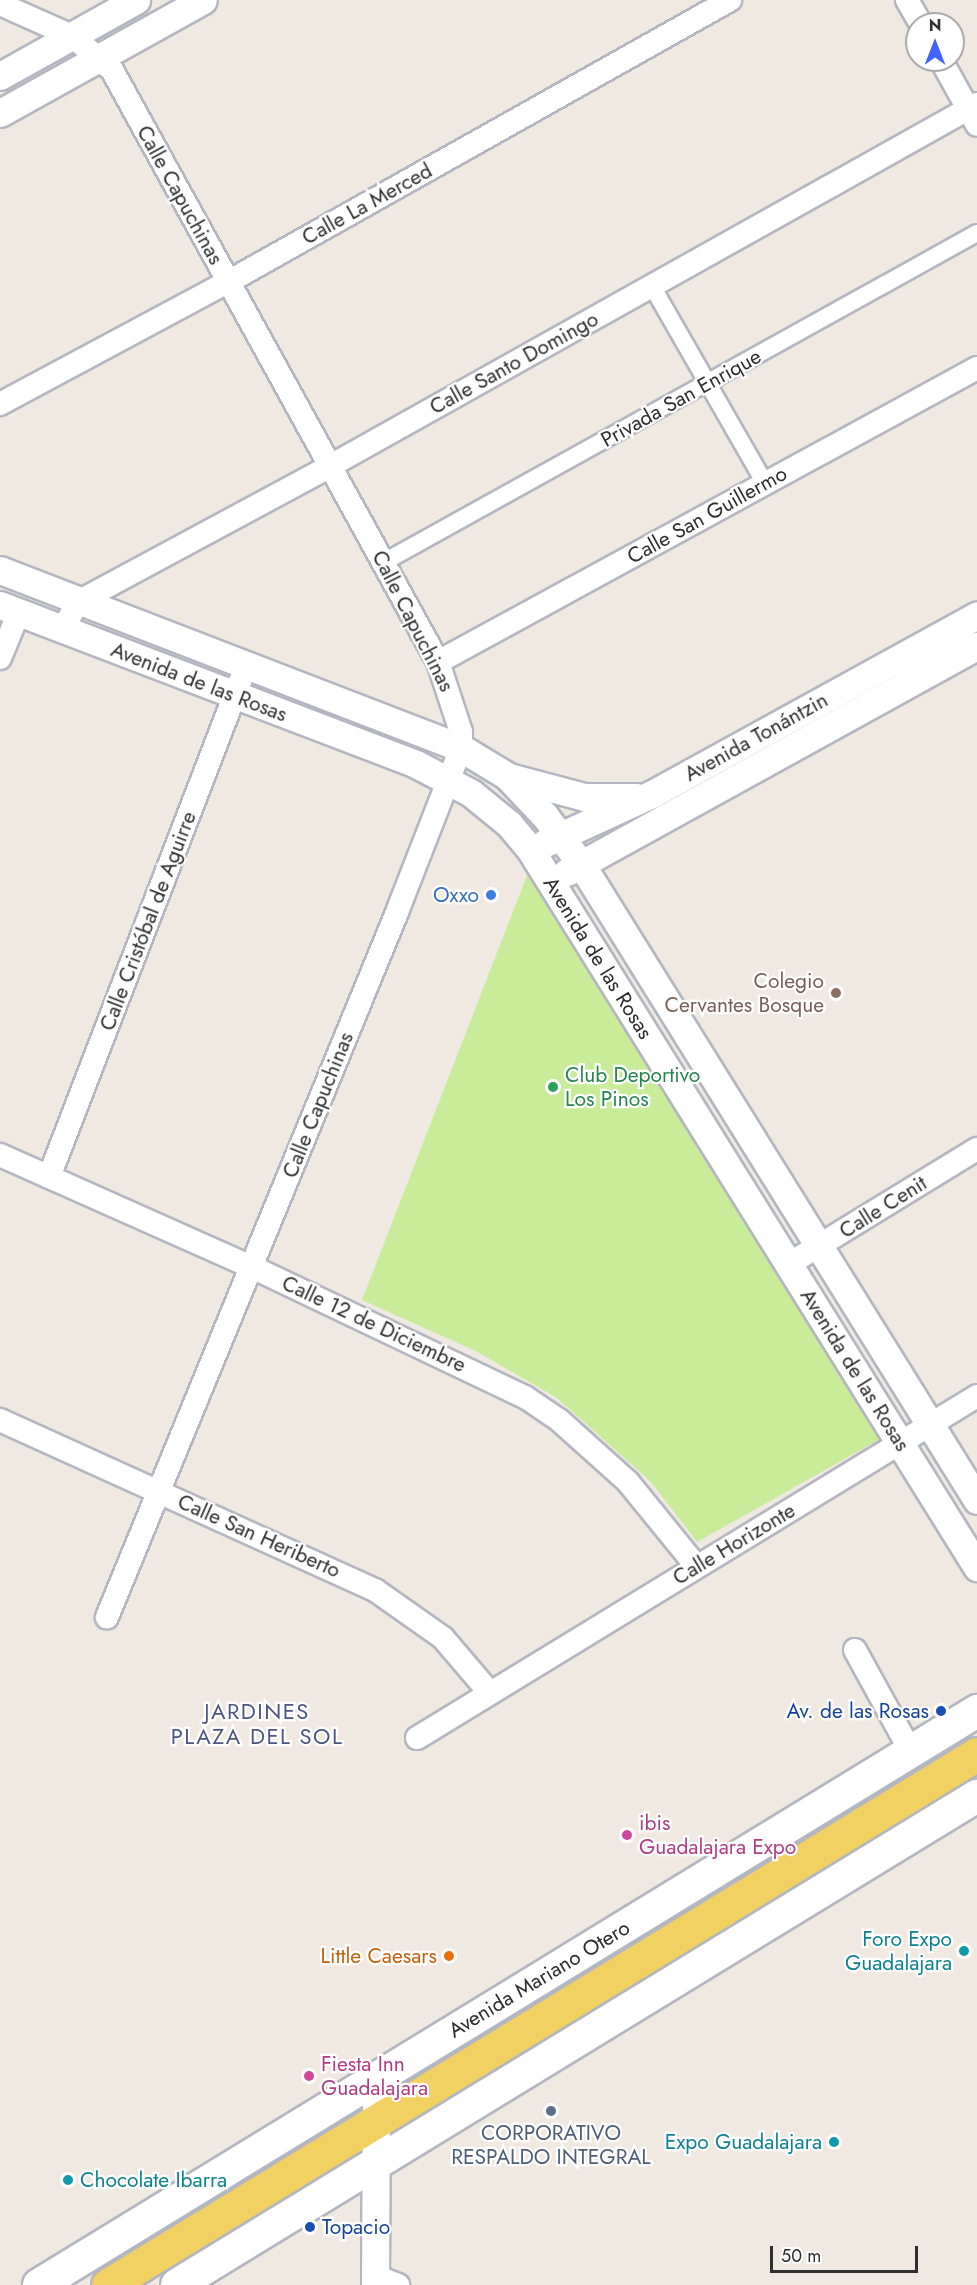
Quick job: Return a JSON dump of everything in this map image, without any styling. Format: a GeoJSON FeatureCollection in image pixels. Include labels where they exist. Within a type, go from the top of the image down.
{"type":"FeatureCollection","features":[{"type":"Feature","properties":{"kind":"main road","name":"Avenida Mariano Otero"},"geometry":{"type":"LineString","coordinates":[[39,2285],[977,1711]]}},
{"type":"Feature","properties":{"kind":"main road","name":"Avenida Mariano Otero"},"geometry":{"type":"LineString","coordinates":[[108,2285],[977,1754]]}},
{"type":"Feature","properties":{"kind":"main road"},"geometry":{"type":"LineString","coordinates":[[177,2285],[977,1797]]}},
{"type":"Feature","properties":{"kind":"street"},"geometry":{"type":"LineString","coordinates":[[0,76],[136,0]]}},
{"type":"Feature","properties":{"kind":"street"},"geometry":{"type":"LineString","coordinates":[[0,113],[203,0]]}},
{"type":"Feature","properties":{"kind":"street","name":"Calle La Merced"},"geometry":{"type":"LineString","coordinates":[[0,404],[228,282],[730,0]]}},
{"type":"Feature","properties":{"kind":"street","name":"Calle Capuchinas"},"geometry":{"type":"LineString","coordinates":[[0,4],[72,36],[100,57],[112,70],[228,282],[332,465],[438,662],[455,706],[460,748],[252,1267],[107,1617]]}},
{"type":"Feature","properties":{"kind":"street"},"geometry":{"type":"LineString","coordinates":[[948,72],[974,113]]}},
{"type":"Feature","properties":{"kind":"street","name":"Calle Santo Domingo"},"geometry":{"type":"LineString","coordinates":[[78,602],[332,465],[652,286],[974,113]]}},
{"type":"Feature","properties":{"kind":"street","name":"Privada San Enrique"},"geometry":{"type":"LineString","coordinates":[[384,562],[977,233]]}},
{"type":"Feature","properties":{"kind":"street"},"geometry":{"type":"LineString","coordinates":[[652,286],[765,483]]}},
{"type":"Feature","properties":{"kind":"street","name":"Calle San Guillermo"},"geometry":{"type":"LineString","coordinates":[[438,662],[977,368]]}},
{"type":"Feature","properties":{"kind":"street","name":"Avenida de las Rosas"},"geometry":{"type":"LineString","coordinates":[[0,570],[460,748],[507,776],[562,837],[581,864],[977,1500]]}},
{"type":"Feature","properties":{"kind":"street"},"geometry":{"type":"LineString","coordinates":[[62,630],[78,602]]}},
{"type":"Feature","properties":{"kind":"street"},"geometry":{"type":"LineString","coordinates":[[0,658],[9,609]]}},
{"type":"Feature","properties":{"kind":"street","name":"Avenida de las Rosas"},"geometry":{"type":"LineString","coordinates":[[9,609],[448,779],[492,809],[530,849],[977,1568]]}},
{"type":"Feature","properties":{"kind":"street","name":"Avenida Tonántzin"},"geometry":{"type":"LineString","coordinates":[[530,849],[562,837],[652,794],[977,615]]}},
{"type":"Feature","properties":{"kind":"street","name":"Avenida Tonántzin"},"geometry":{"type":"LineString","coordinates":[[550,881],[977,646]]}},
{"type":"Feature","properties":{"kind":"street","name":"Calle Cristóbal de Aguirre"},"geometry":{"type":"LineString","coordinates":[[49,1177],[246,666]]}},
{"type":"Feature","properties":{"kind":"street"},"geometry":{"type":"LineString","coordinates":[[507,776],[584,797],[626,799],[652,794]]}},
{"type":"Feature","properties":{"kind":"street","name":"Calle Cenit"},"geometry":{"type":"LineString","coordinates":[[789,1264],[977,1149]]}},
{"type":"Feature","properties":{"kind":"street","name":"Calle 12 de Diciembre"},"geometry":{"type":"LineString","coordinates":[[0,1155],[252,1267],[480,1373],[533,1402],[567,1427],[628,1482],[697,1566]]}},
{"type":"Feature","properties":{"kind":"street","name":"Calle Horizonte"},"geometry":{"type":"LineString","coordinates":[[417,1738],[977,1396]]}},
{"type":"Feature","properties":{"kind":"street","name":"Calle San Heriberto"},"geometry":{"type":"LineString","coordinates":[[0,1420],[375,1590],[443,1638],[490,1693]]}},
{"type":"Feature","properties":{"kind":"street"},"geometry":{"type":"LineString","coordinates":[[855,1650],[911,1752]]}},
{"type":"Feature","properties":{"kind":"street"},"geometry":{"type":"LineString","coordinates":[[376,2079],[383,2282]]}},
{"type":"Feature","properties":{"kind":"green space","name":"Club Deportivo Los Pinos"},"geometry":{"type":"Polygon","coordinates":[[[528,873],[882,1438],[697,1542],[651,1482],[557,1398],[478,1352],[362,1300],[528,873]]]}},
{"type":"Feature","properties":{"kind":"place","name":"Oxxo"},"geometry":{"type":"Point","coordinates":[491,895]}},
{"type":"Feature","properties":{"kind":"place","name":"Colegio Cervantes Bosque"},"geometry":{"type":"Point","coordinates":[836,993]}},
{"type":"Feature","properties":{"kind":"place","name":"Club Deportivo Los Pinos"},"geometry":{"type":"Point","coordinates":[553,1087]}},
{"type":"Feature","properties":{"kind":"place","name":"Av. de las Rosas"},"geometry":{"type":"Point","coordinates":[941,1711]}},
{"type":"Feature","properties":{"kind":"place","name":"ibis Guadalajara Expo"},"geometry":{"type":"Point","coordinates":[627,1835]}},
{"type":"Feature","properties":{"kind":"place","name":"Foro Expo Guadalajara"},"geometry":{"type":"Point","coordinates":[964,1951]}},
{"type":"Feature","properties":{"kind":"place","name":"Little Caesars"},"geometry":{"type":"Point","coordinates":[449,1956]}},
{"type":"Feature","properties":{"kind":"place","name":"Fiesta Inn Guadalajara"},"geometry":{"type":"Point","coordinates":[309,2076]}},
{"type":"Feature","properties":{"kind":"place","name":"CORPORATIVO RESPALDO INTEGRAL"},"geometry":{"type":"Point","coordinates":[551,2111]}},
{"type":"Feature","properties":{"kind":"place","name":"Expo Guadalajara"},"geometry":{"type":"Point","coordinates":[834,2142]}},
{"type":"Feature","properties":{"kind":"place","name":"Chocolate Ibarra"},"geometry":{"type":"Point","coordinates":[68,2180]}},
{"type":"Feature","properties":{"kind":"place","name":"Topacio"},"geometry":{"type":"Point","coordinates":[310,2227]}},
{"type":"Feature","properties":{"kind":"district","name":"JARDINES PLAZA DEL SOL"},"geometry":{"type":"Point","coordinates":[257,1724]}}]}
